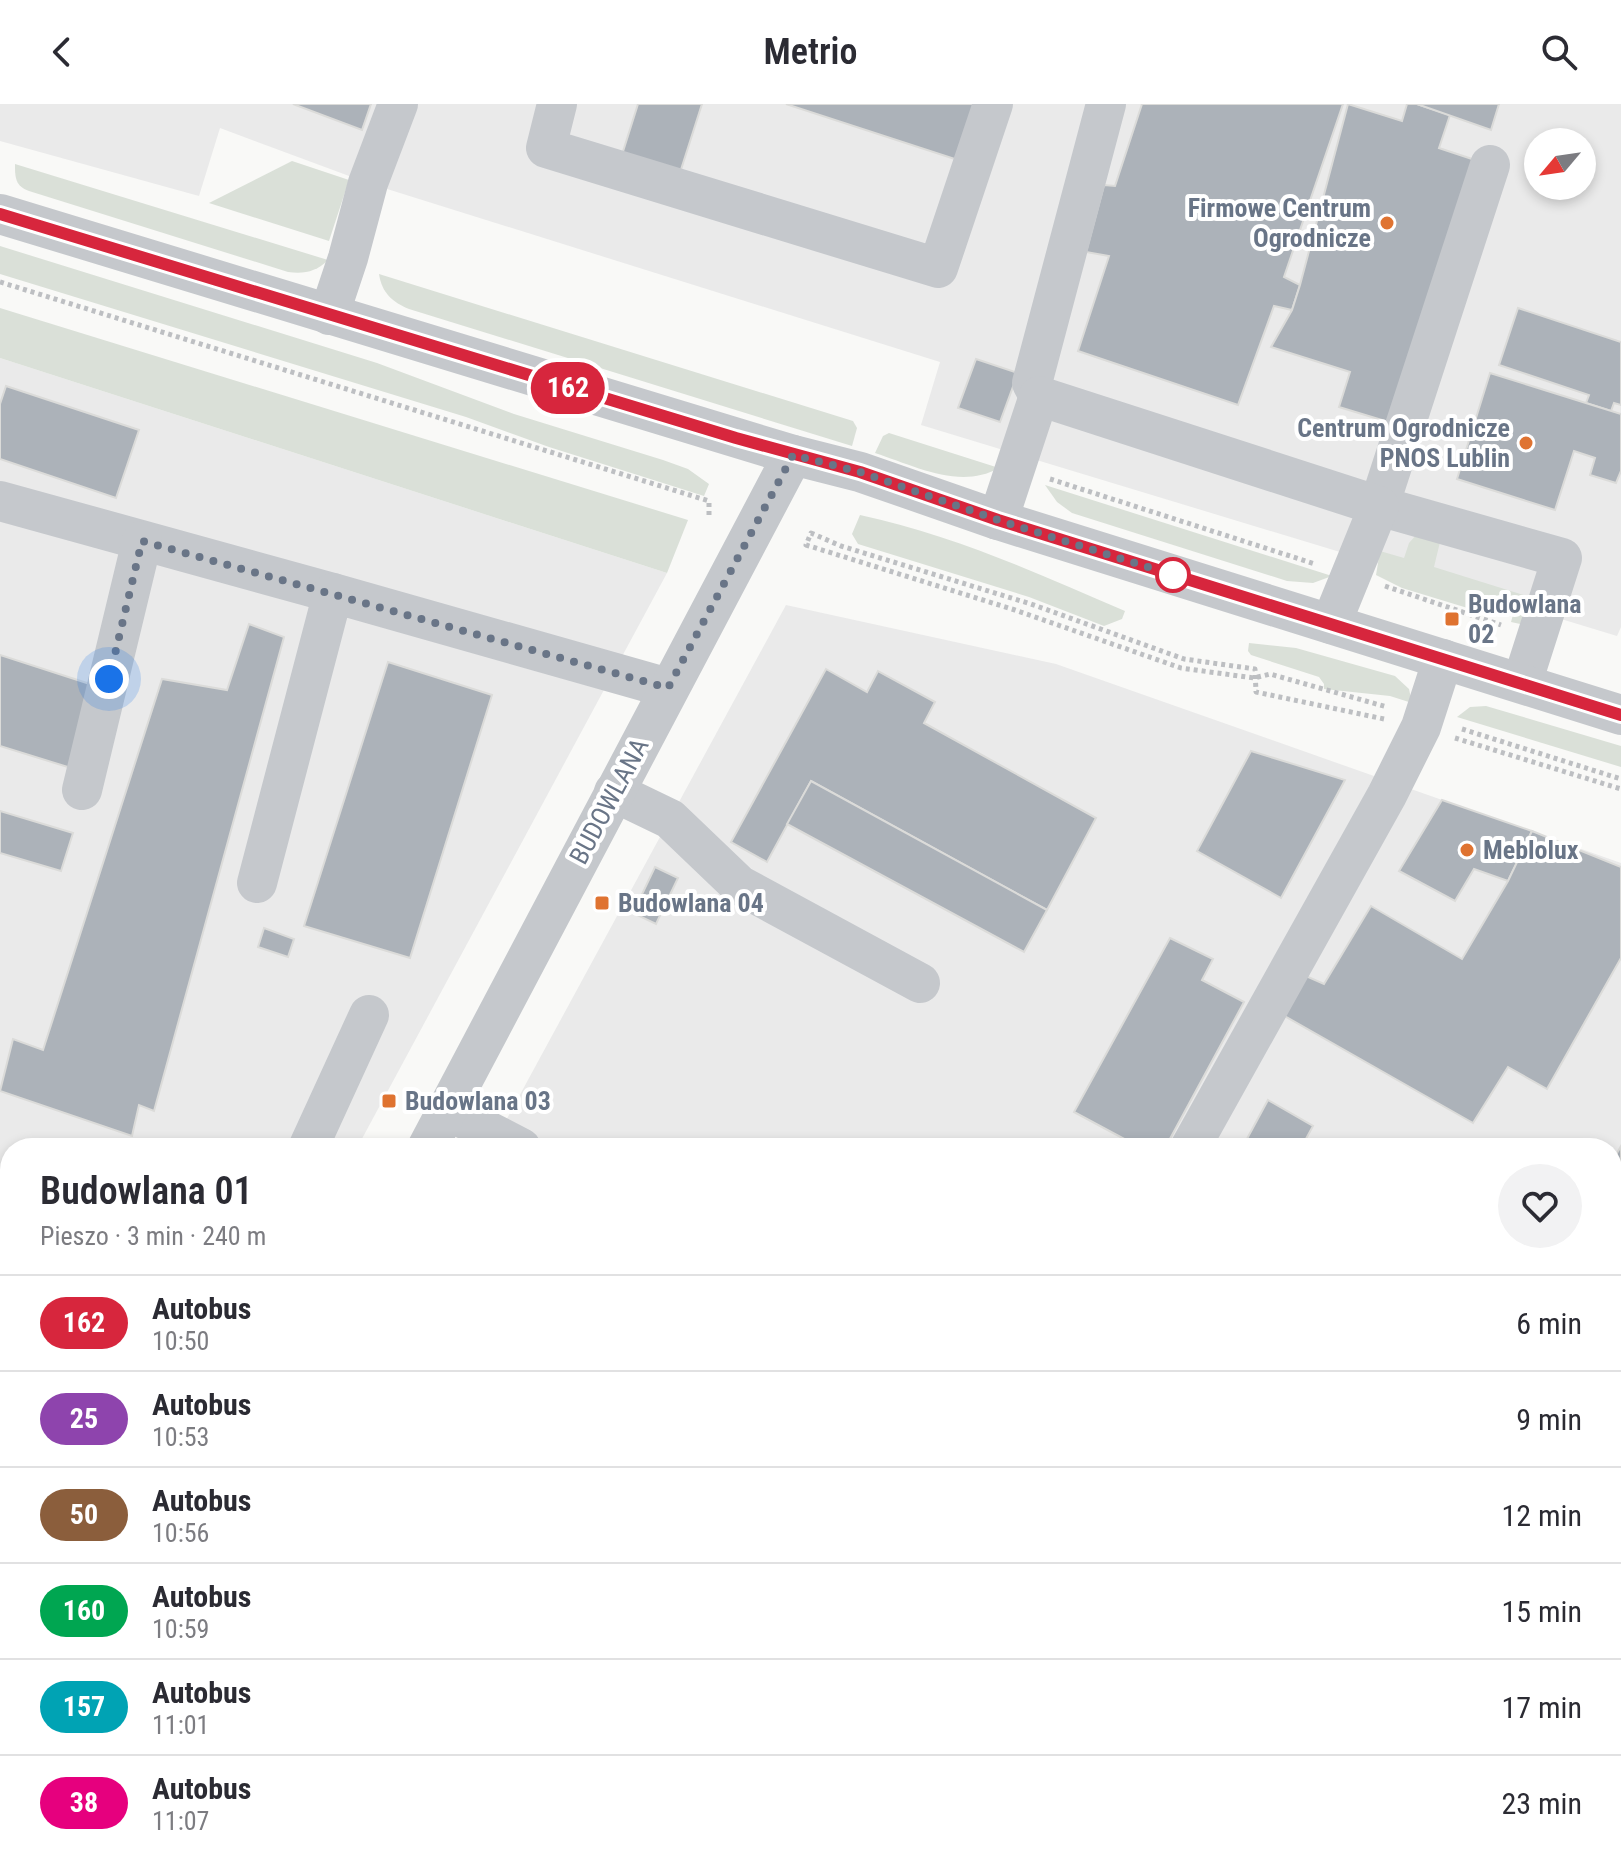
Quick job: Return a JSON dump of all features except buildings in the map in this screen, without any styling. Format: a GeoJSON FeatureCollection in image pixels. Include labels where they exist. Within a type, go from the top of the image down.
{"type":"FeatureCollection","features":[{"type":"Feature","properties":{"kind":"street"},"geometry":{"type":"LineString","coordinates":[[329,315],[368,183],[398,104]]}},
{"type":"Feature","properties":{"kind":"street"},"geometry":{"type":"LineString","coordinates":[[557,104],[546,148],[938,268],[993,104]]}},
{"type":"Feature","properties":{"kind":"street"},"geometry":{"type":"LineString","coordinates":[[1106,104],[1032,383],[1039,396],[1379,506],[1562,558],[1522,683]]}},
{"type":"Feature","properties":{"kind":"street"},"geometry":{"type":"LineString","coordinates":[[1331,624],[1379,506],[1490,165]]}},
{"type":"Feature","properties":{"kind":"street"},"geometry":{"type":"LineString","coordinates":[[0,214],[793,455],[860,472],[998,520],[1621,715]]}},
{"type":"Feature","properties":{"kind":"street"},"geometry":{"type":"LineString","coordinates":[[998,520],[1039,396]]}},
{"type":"Feature","properties":{"kind":"street","name":"BUDOWLANA"},"geometry":{"type":"LineString","coordinates":[[432,1138],[793,455]]}},
{"type":"Feature","properties":{"kind":"street"},"geometry":{"type":"LineString","coordinates":[[0,501],[668,688]]}},
{"type":"Feature","properties":{"kind":"street"},"geometry":{"type":"LineString","coordinates":[[82,790],[142,541]]}},
{"type":"Feature","properties":{"kind":"street"},"geometry":{"type":"LineString","coordinates":[[257,883],[333,593]]}},
{"type":"Feature","properties":{"kind":"street"},"geometry":{"type":"LineString","coordinates":[[1196,1138],[1387,795],[1423,722],[1443,659]]}},
{"type":"Feature","properties":{"kind":"street"},"geometry":{"type":"LineString","coordinates":[[614,792],[670,819],[739,885],[920,983]]}},
{"type":"Feature","properties":{"kind":"street"},"geometry":{"type":"LineString","coordinates":[[313,1138],[369,1015]]}},
{"type":"Feature","properties":{"kind":"street"},"geometry":{"type":"LineString","coordinates":[[447,1110],[502,1138]]}},
{"type":"Feature","properties":{"kind":"path"},"geometry":{"type":"LineString","coordinates":[[0,282],[709,501],[709,515]]}},
{"type":"Feature","properties":{"kind":"path"},"geometry":{"type":"LineString","coordinates":[[1621,779],[1423,722],[1256,692],[1254,678],[1255,669],[1184,659],[1031,604],[841,546],[811,533],[806,545],[1015,610],[1181,668],[1254,678],[1270,674],[1423,722],[1621,789]]}},
{"type":"Feature","properties":{"kind":"shaded area","name":"Firmowe Centrum Ogrodnicze"},"geometry":{"type":"Polygon","coordinates":[[[0,104],[1621,104],[1621,627],[1617,636],[921,425],[940,362],[368,183],[220,128],[199,196],[0,141],[0,104]]]}},
{"type":"Feature","properties":{"kind":"shaded area"},"geometry":{"type":"Polygon","coordinates":[[[292,161],[349,180],[329,241],[209,203],[292,161]]]}},
{"type":"Feature","properties":{"kind":"shaded area"},"geometry":{"type":"Polygon","coordinates":[[[15,164],[328,260],[310,271],[288,272],[29,191],[17,180],[15,164]]]}},
{"type":"Feature","properties":{"kind":"shaded area"},"geometry":{"type":"Polygon","coordinates":[[[0,246],[377,363],[514,414],[688,469],[709,484],[704,496],[466,417],[0,274],[0,246]]]}},
{"type":"Feature","properties":{"kind":"shaded area"},"geometry":{"type":"Polygon","coordinates":[[[379,274],[853,421],[857,428],[852,446],[409,309],[389,296],[379,274]]]}},
{"type":"Feature","properties":{"kind":"shaded area"},"geometry":{"type":"Polygon","coordinates":[[[0,308],[688,520],[667,573],[0,358],[0,308]]]}},
{"type":"Feature","properties":{"kind":"shaded area"},"geometry":{"type":"Polygon","coordinates":[[[0,358],[667,573],[362,1138],[0,1138],[0,358]]]}},
{"type":"Feature","properties":{"kind":"shaded area"},"geometry":{"type":"Polygon","coordinates":[[[889,433],[999,468],[969,477],[937,474],[875,453],[883,436],[889,433]]]}},
{"type":"Feature","properties":{"kind":"shaded area"},"geometry":{"type":"Polygon","coordinates":[[[1045,485],[1332,576],[1313,583],[1287,581],[1072,513],[1057,502],[1045,485]]]}},
{"type":"Feature","properties":{"kind":"shaded area"},"geometry":{"type":"Polygon","coordinates":[[[860,515],[928,533],[1027,569],[1125,611],[1122,619],[1104,626],[1029,597],[858,544],[852,534],[860,515]]]}},
{"type":"Feature","properties":{"kind":"shaded area"},"geometry":{"type":"Polygon","coordinates":[[[1417,534],[1440,542],[1434,567],[1536,599],[1530,626],[1511,622],[1514,611],[1478,599],[1474,610],[1402,588],[1376,575],[1380,551],[1404,558],[1409,543],[1417,534]]]}},
{"type":"Feature","properties":{"kind":"shaded area"},"geometry":{"type":"Polygon","coordinates":[[[786,605],[1056,664],[1621,863],[1621,1138],[496,1138],[786,605]]]}},
{"type":"Feature","properties":{"kind":"shaded area"},"geometry":{"type":"Polygon","coordinates":[[[1249,643],[1296,648],[1395,676],[1409,689],[1412,703],[1390,696],[1324,689],[1319,677],[1251,655],[1249,643]]]}},
{"type":"Feature","properties":{"kind":"shaded area"},"geometry":{"type":"Polygon","coordinates":[[[1486,706],[1621,746],[1621,767],[1457,717],[1470,707],[1486,706]]]}},
{"type":"Feature","properties":{"kind":"bus line","name":"162"},"geometry":{"type":"LineString","coordinates":[[0,214],[449,352],[793,455],[860,472],[998,520],[1621,715]]}},
{"type":"Feature","properties":{"kind":"place","name":"Firmowe Centrum Ogrodnicze"},"geometry":{"type":"Point","coordinates":[1387,223]}},
{"type":"Feature","properties":{"kind":"place","name":"Centrum Ogrodnicze PNOS Lublin"},"geometry":{"type":"Point","coordinates":[1526,443]}},
{"type":"Feature","properties":{"kind":"place","name":"Budowlana 02"},"geometry":{"type":"Point","coordinates":[1452,619]}},
{"type":"Feature","properties":{"kind":"place","name":"Meblolux"},"geometry":{"type":"Point","coordinates":[1467,850]}},
{"type":"Feature","properties":{"kind":"place","name":"Budowlana 04"},"geometry":{"type":"Point","coordinates":[602,903]}},
{"type":"Feature","properties":{"kind":"place","name":"Budowlana 03"},"geometry":{"type":"Point","coordinates":[389,1101]}},
{"type":"Feature","properties":{"kind":"route"},"geometry":{"type":"LineString","coordinates":[[109,679],[142,541],[668,688],[793,455],[860,472],[998,520],[1173,575]]}}]}
